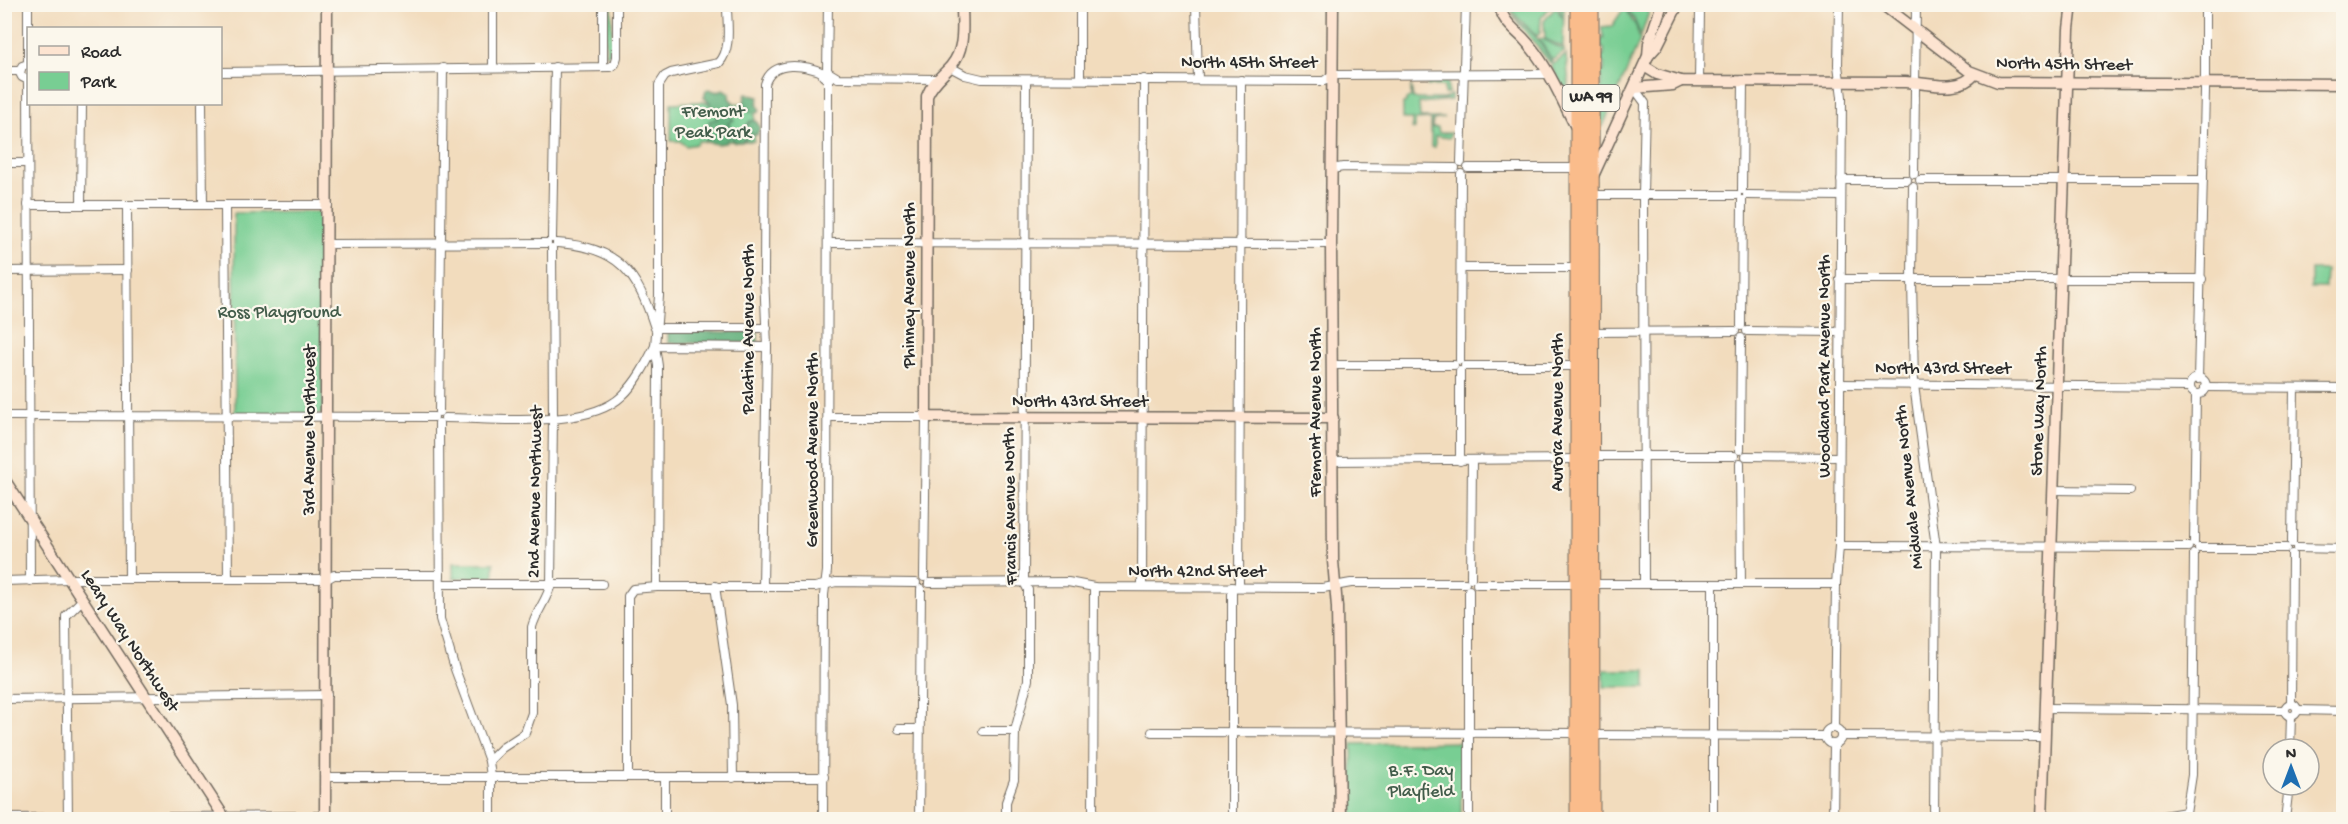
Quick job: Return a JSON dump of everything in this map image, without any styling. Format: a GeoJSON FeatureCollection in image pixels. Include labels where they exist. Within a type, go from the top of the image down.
{"type":"FeatureCollection","features":[{"type":"Feature","properties":{"kind":"highway","name":"Aurora Avenue North"},"geometry":{"type":"LineString","coordinates":[[1584,10],[1576,168],[1577,366],[1584,458]]}},
{"type":"Feature","properties":{"kind":"highway","name":"Aurora Avenue North"},"geometry":{"type":"LineString","coordinates":[[1584,10],[1591,188],[1591,332],[1584,458],[1585,584],[1592,735],[1592,819]]}},
{"type":"Feature","properties":{"kind":"highway","name":"Aurora Avenue North"},"geometry":{"type":"LineString","coordinates":[[1578,819],[1576,733],[1585,584]]}},
{"type":"Feature","properties":{"kind":"main road","name":"3rd Avenue Northwest"},"geometry":{"type":"LineString","coordinates":[[325,818],[327,4]]}},
{"type":"Feature","properties":{"kind":"main road","name":"Phinney Avenue North"},"geometry":{"type":"LineString","coordinates":[[926,417],[927,103],[929,90],[958,56],[962,44],[962,4]]}},
{"type":"Feature","properties":{"kind":"main road","name":"Fremont Avenue North"},"geometry":{"type":"LineString","coordinates":[[1333,4],[1332,365],[1340,819]]}},
{"type":"Feature","properties":{"kind":"main road"},"geometry":{"type":"LineString","coordinates":[[1500,4],[1500,13],[1506,22],[1532,49],[1550,74],[1577,130]]}},
{"type":"Feature","properties":{"kind":"main road"},"geometry":{"type":"LineString","coordinates":[[1646,61],[1649,43],[1662,4]]}},
{"type":"Feature","properties":{"kind":"main road"},"geometry":{"type":"LineString","coordinates":[[1591,188],[1646,61],[1657,46],[1677,4]]}},
{"type":"Feature","properties":{"kind":"main road"},"geometry":{"type":"LineString","coordinates":[[1882,4],[1975,74]]}},
{"type":"Feature","properties":{"kind":"main road","name":"Stone Way North"},"geometry":{"type":"LineString","coordinates":[[2042,819],[2072,4]]}},
{"type":"Feature","properties":{"kind":"main road","name":"North 45th Street"},"geometry":{"type":"LineString","coordinates":[[1646,61],[1657,74],[1681,81],[1950,84],[1966,82],[1975,74],[2003,83],[2343,84]]}},
{"type":"Feature","properties":{"kind":"main road","name":"North 45th Street"},"geometry":{"type":"LineString","coordinates":[[1634,88],[1673,85],[1681,81]]}},
{"type":"Feature","properties":{"kind":"main road","name":"North 43rd Street"},"geometry":{"type":"LineString","coordinates":[[926,417],[1333,418]]}},
{"type":"Feature","properties":{"kind":"main road","name":"Leary Way Northwest"},"geometry":{"type":"LineString","coordinates":[[4,479],[225,819]]}},
{"type":"Feature","properties":{"kind":"street"},"geometry":{"type":"LineString","coordinates":[[28,4],[28,27]]}},
{"type":"Feature","properties":{"kind":"street"},"geometry":{"type":"LineString","coordinates":[[493,68],[494,4]]}},
{"type":"Feature","properties":{"kind":"street"},"geometry":{"type":"LineString","coordinates":[[603,4],[603,67]]}},
{"type":"Feature","properties":{"kind":"street"},"geometry":{"type":"LineString","coordinates":[[222,72],[603,67],[615,64],[617,57],[617,4]]}},
{"type":"Feature","properties":{"kind":"street","name":"Greenwood Avenue North"},"geometry":{"type":"LineString","coordinates":[[823,819],[828,417],[828,4]]}},
{"type":"Feature","properties":{"kind":"street"},"geometry":{"type":"LineString","coordinates":[[1080,4],[1080,79]]}},
{"type":"Feature","properties":{"kind":"street"},"geometry":{"type":"LineString","coordinates":[[1196,4],[1198,80]]}},
{"type":"Feature","properties":{"kind":"street"},"geometry":{"type":"LineString","coordinates":[[1461,162],[1466,4]]}},
{"type":"Feature","properties":{"kind":"street","name":"Woodland Park Avenue North"},"geometry":{"type":"LineString","coordinates":[[1834,727],[1836,584],[1839,546],[1841,180],[1839,4]]}},
{"type":"Feature","properties":{"kind":"street"},"geometry":{"type":"LineString","coordinates":[[1914,178],[1916,4]]}},
{"type":"Feature","properties":{"kind":"street"},"geometry":{"type":"LineString","coordinates":[[2198,379],[2202,279],[2205,4]]}},
{"type":"Feature","properties":{"kind":"street"},"geometry":{"type":"LineString","coordinates":[[657,587],[658,366],[655,328],[659,296],[659,85],[664,76],[686,68],[718,63],[727,49],[727,6]]}},
{"type":"Feature","properties":{"kind":"street"},"geometry":{"type":"LineString","coordinates":[[1699,81],[1700,9]]}},
{"type":"Feature","properties":{"kind":"street"},"geometry":{"type":"LineString","coordinates":[[27,64],[22,66],[20,71],[22,77],[27,80]]}},
{"type":"Feature","properties":{"kind":"street","name":"Palatine Avenue North"},"geometry":{"type":"LineString","coordinates":[[763,586],[767,347],[764,275],[766,80],[771,73],[784,67],[810,67],[828,75]]}},
{"type":"Feature","properties":{"kind":"street","name":"North 45th Street"},"geometry":{"type":"LineString","coordinates":[[950,67],[973,78],[1026,80],[1324,81],[1332,75],[1550,74]]}},
{"type":"Feature","properties":{"kind":"street"},"geometry":{"type":"LineString","coordinates":[[443,68],[439,418],[440,619],[443,634],[489,761],[491,819]]}},
{"type":"Feature","properties":{"kind":"street","name":"2nd Avenue Northwest"},"geometry":{"type":"LineString","coordinates":[[489,761],[502,748],[525,733],[530,724],[532,627],[551,584],[555,68]]}},
{"type":"Feature","properties":{"kind":"street"},"geometry":{"type":"LineString","coordinates":[[4,71],[20,71]]}},
{"type":"Feature","properties":{"kind":"street"},"geometry":{"type":"LineString","coordinates":[[828,75],[838,78],[937,79]]}},
{"type":"Feature","properties":{"kind":"street"},"geometry":{"type":"LineString","coordinates":[[1142,587],[1144,79]]}},
{"type":"Feature","properties":{"kind":"street","name":"Francis Avenue North"},"geometry":{"type":"LineString","coordinates":[[1006,819],[1006,802],[1014,785],[1015,731],[1028,680],[1028,590],[1024,582],[1026,80]]}},
{"type":"Feature","properties":{"kind":"street"},"geometry":{"type":"LineString","coordinates":[[1232,819],[1239,418],[1241,80]]}},
{"type":"Feature","properties":{"kind":"street"},"geometry":{"type":"LineString","coordinates":[[1740,463],[1735,461],[1741,332],[1743,80]]}},
{"type":"Feature","properties":{"kind":"street"},"geometry":{"type":"LineString","coordinates":[[1634,88],[1645,103],[1643,195],[1644,584]]}},
{"type":"Feature","properties":{"kind":"street"},"geometry":{"type":"LineString","coordinates":[[28,105],[30,581]]}},
{"type":"Feature","properties":{"kind":"street"},"geometry":{"type":"LineString","coordinates":[[81,205],[82,105]]}},
{"type":"Feature","properties":{"kind":"street"},"geometry":{"type":"LineString","coordinates":[[202,105],[203,205]]}},
{"type":"Feature","properties":{"kind":"street"},"geometry":{"type":"LineString","coordinates":[[1455,168],[1457,163],[1461,162],[1466,163],[1468,168]]}},
{"type":"Feature","properties":{"kind":"street"},"geometry":{"type":"LineString","coordinates":[[4,163],[28,163]]}},
{"type":"Feature","properties":{"kind":"street"},"geometry":{"type":"LineString","coordinates":[[1332,169],[1342,167],[1455,168]]}},
{"type":"Feature","properties":{"kind":"street"},"geometry":{"type":"LineString","coordinates":[[1455,168],[1457,173],[1461,174],[1466,173],[1468,168]]}},
{"type":"Feature","properties":{"kind":"street"},"geometry":{"type":"LineString","coordinates":[[1468,168],[1576,168]]}},
{"type":"Feature","properties":{"kind":"street"},"geometry":{"type":"LineString","coordinates":[[1460,461],[1461,174]]}},
{"type":"Feature","properties":{"kind":"street"},"geometry":{"type":"LineString","coordinates":[[1841,180],[1914,178],[2203,180]]}},
{"type":"Feature","properties":{"kind":"street","name":"Midvale Avenue North"},"geometry":{"type":"LineString","coordinates":[[1914,178],[1918,185],[1913,187],[1914,385],[1935,547],[1934,819]]}},
{"type":"Feature","properties":{"kind":"street"},"geometry":{"type":"LineString","coordinates":[[1591,188],[1643,195],[1841,196]]}},
{"type":"Feature","properties":{"kind":"street"},"geometry":{"type":"LineString","coordinates":[[128,205],[129,579]]}},
{"type":"Feature","properties":{"kind":"street"},"geometry":{"type":"LineString","coordinates":[[225,205],[228,579]]}},
{"type":"Feature","properties":{"kind":"street"},"geometry":{"type":"LineString","coordinates":[[28,206],[328,205]]}},
{"type":"Feature","properties":{"kind":"street"},"geometry":{"type":"LineString","coordinates":[[328,244],[552,243],[584,246],[603,251],[618,262],[639,285],[655,328]]}},
{"type":"Feature","properties":{"kind":"street"},"geometry":{"type":"LineString","coordinates":[[828,243],[1331,244]]}},
{"type":"Feature","properties":{"kind":"street"},"geometry":{"type":"LineString","coordinates":[[1461,268],[1577,268]]}},
{"type":"Feature","properties":{"kind":"street"},"geometry":{"type":"LineString","coordinates":[[4,270],[128,270]]}},
{"type":"Feature","properties":{"kind":"street"},"geometry":{"type":"LineString","coordinates":[[1840,279],[2202,279]]}},
{"type":"Feature","properties":{"kind":"street"},"geometry":{"type":"LineString","coordinates":[[655,328],[766,328]]}},
{"type":"Feature","properties":{"kind":"street"},"geometry":{"type":"LineString","coordinates":[[1591,332],[1840,332]]}},
{"type":"Feature","properties":{"kind":"street"},"geometry":{"type":"LineString","coordinates":[[4,416],[553,418],[587,415],[604,409],[620,398],[636,381],[655,346]]}},
{"type":"Feature","properties":{"kind":"street"},"geometry":{"type":"LineString","coordinates":[[655,346],[767,347]]}},
{"type":"Feature","properties":{"kind":"street"},"geometry":{"type":"LineString","coordinates":[[1332,365],[1577,366]]}},
{"type":"Feature","properties":{"kind":"street"},"geometry":{"type":"LineString","coordinates":[[2140,819],[2186,816],[2192,775],[2196,394],[2190,387],[2192,381],[2198,379],[2204,382],[2205,387],[2203,392],[2196,394]]}},
{"type":"Feature","properties":{"kind":"street","name":"North 43rd Street"},"geometry":{"type":"LineString","coordinates":[[1840,384],[2190,387]]}},
{"type":"Feature","properties":{"kind":"street"},"geometry":{"type":"LineString","coordinates":[[2205,387],[2343,388]]}},
{"type":"Feature","properties":{"kind":"street"},"geometry":{"type":"LineString","coordinates":[[2290,737],[2294,388]]}},
{"type":"Feature","properties":{"kind":"street","name":"North 43rd Street"},"geometry":{"type":"LineString","coordinates":[[828,417],[926,417]]}},
{"type":"Feature","properties":{"kind":"street","name":"Phinney Avenue North"},"geometry":{"type":"LineString","coordinates":[[926,417],[926,580]]}},
{"type":"Feature","properties":{"kind":"street"},"geometry":{"type":"LineString","coordinates":[[1333,460],[1472,461],[1744,451],[1746,456]]}},
{"type":"Feature","properties":{"kind":"street"},"geometry":{"type":"LineString","coordinates":[[1746,456],[1839,457]]}},
{"type":"Feature","properties":{"kind":"street"},"geometry":{"type":"LineString","coordinates":[[1740,463],[1746,456]]}},
{"type":"Feature","properties":{"kind":"street"},"geometry":{"type":"LineString","coordinates":[[1469,819],[1472,461]]}},
{"type":"Feature","properties":{"kind":"street"},"geometry":{"type":"LineString","coordinates":[[1740,463],[1741,584]]}},
{"type":"Feature","properties":{"kind":"street"},"geometry":{"type":"LineString","coordinates":[[2054,490],[2130,491]]}},
{"type":"Feature","properties":{"kind":"street"},"geometry":{"type":"LineString","coordinates":[[1839,546],[2343,549]]}},
{"type":"Feature","properties":{"kind":"street"},"geometry":{"type":"LineString","coordinates":[[4,581],[327,579],[334,575],[602,584]]}},
{"type":"Feature","properties":{"kind":"street"},"geometry":{"type":"LineString","coordinates":[[919,819],[918,586],[919,578],[926,580]]}},
{"type":"Feature","properties":{"kind":"street","name":"North 42nd Street"},"geometry":{"type":"LineString","coordinates":[[926,580],[1068,582],[1094,587],[1323,588],[1351,583],[1836,584]]}},
{"type":"Feature","properties":{"kind":"street"},"geometry":{"type":"LineString","coordinates":[[628,777],[628,596],[630,591],[635,588],[657,587],[815,587],[836,582],[918,586]]}},
{"type":"Feature","properties":{"kind":"street"},"geometry":{"type":"LineString","coordinates":[[1713,584],[1713,819]]}},
{"type":"Feature","properties":{"kind":"street"},"geometry":{"type":"LineString","coordinates":[[715,586],[732,705],[733,778]]}},
{"type":"Feature","properties":{"kind":"street"},"geometry":{"type":"LineString","coordinates":[[1093,819],[1094,587]]}},
{"type":"Feature","properties":{"kind":"street"},"geometry":{"type":"LineString","coordinates":[[68,819],[66,616],[82,600]]}},
{"type":"Feature","properties":{"kind":"street"},"geometry":{"type":"LineString","coordinates":[[4,699],[327,695]]}},
{"type":"Feature","properties":{"kind":"street"},"geometry":{"type":"LineString","coordinates":[[2046,708],[2343,711]]}},
{"type":"Feature","properties":{"kind":"street"},"geometry":{"type":"LineString","coordinates":[[1834,727],[1840,730],[1842,736],[1838,743],[1834,744],[1828,742],[1825,736],[1829,729],[1834,727]]}},
{"type":"Feature","properties":{"kind":"street"},"geometry":{"type":"LineString","coordinates":[[899,729],[919,729]]}},
{"type":"Feature","properties":{"kind":"street"},"geometry":{"type":"LineString","coordinates":[[983,731],[1015,731]]}},
{"type":"Feature","properties":{"kind":"street"},"geometry":{"type":"LineString","coordinates":[[1152,732],[1576,733]]}},
{"type":"Feature","properties":{"kind":"street"},"geometry":{"type":"LineString","coordinates":[[1592,735],[1825,736]]}},
{"type":"Feature","properties":{"kind":"street"},"geometry":{"type":"LineString","coordinates":[[1842,736],[2045,737]]}},
{"type":"Feature","properties":{"kind":"street"},"geometry":{"type":"LineString","coordinates":[[1833,819],[1834,744]]}},
{"type":"Feature","properties":{"kind":"street"},"geometry":{"type":"LineString","coordinates":[[325,777],[824,777]]}},
{"type":"Feature","properties":{"kind":"street"},"geometry":{"type":"LineString","coordinates":[[665,778],[665,819]]}},
{"type":"Feature","properties":{"kind":"street"},"geometry":{"type":"LineString","coordinates":[[2285,819],[2288,797]]}},
{"type":"Feature","properties":{"kind":"street"},"geometry":{"type":"LineString","coordinates":[[4,819],[325,818]]}},
{"type":"Feature","properties":{"kind":"green space"},"geometry":{"type":"Polygon","coordinates":[[[604,5],[612,5],[612,50],[608,55],[606,54],[604,5]]]}},
{"type":"Feature","properties":{"kind":"green space"},"geometry":{"type":"Polygon","coordinates":[[[1514,5],[1551,6],[1541,18],[1540,33],[1537,36],[1511,11],[1514,5]]]}},
{"type":"Feature","properties":{"kind":"green space"},"geometry":{"type":"Polygon","coordinates":[[[1564,5],[1563,47],[1545,39],[1544,21],[1556,7],[1563,19],[1559,6],[1564,5]]]}},
{"type":"Feature","properties":{"kind":"green space"},"geometry":{"type":"Polygon","coordinates":[[[1623,6],[1651,6],[1641,36],[1634,19],[1623,6]]]}},
{"type":"Feature","properties":{"kind":"green space"},"geometry":{"type":"Polygon","coordinates":[[[1624,8],[1636,26],[1640,40],[1601,128],[1601,71],[1604,71],[1604,63],[1601,62],[1601,56],[1604,56],[1604,48],[1601,48],[1601,39],[1604,39],[1601,27],[1612,26],[1624,8]]]}},
{"type":"Feature","properties":{"kind":"green space"},"geometry":{"type":"Polygon","coordinates":[[[1512,15],[1537,38],[1552,62],[1550,63],[1512,15]]]}},
{"type":"Feature","properties":{"kind":"green space"},"geometry":{"type":"Polygon","coordinates":[[[1539,39],[1564,49],[1564,52],[1552,60],[1539,39]]]}},
{"type":"Feature","properties":{"kind":"green space"},"geometry":{"type":"Polygon","coordinates":[[[1566,55],[1569,85],[1563,88],[1551,66],[1566,55]]]}},
{"type":"Feature","properties":{"kind":"green space"},"geometry":{"type":"Polygon","coordinates":[[[1427,81],[1448,81],[1448,94],[1444,94],[1444,86],[1427,86],[1427,81]]]}},
{"type":"Feature","properties":{"kind":"green space"},"geometry":{"type":"Polygon","coordinates":[[[1411,85],[1413,99],[1444,99],[1451,95],[1451,100],[1419,103],[1420,118],[1444,118],[1433,120],[1432,128],[1438,128],[1439,133],[1451,133],[1449,138],[1435,136],[1435,147],[1431,147],[1431,119],[1415,120],[1415,129],[1412,129],[1412,119],[1403,119],[1403,103],[1406,99],[1411,98],[1411,85]]]}},
{"type":"Feature","properties":{"kind":"green space"},"geometry":{"type":"Polygon","coordinates":[[[723,89],[730,93],[729,98],[733,102],[728,113],[734,120],[728,123],[730,126],[725,129],[729,137],[726,143],[705,142],[710,128],[709,121],[717,119],[709,110],[710,102],[704,98],[706,90],[717,92],[723,89]]]}},
{"type":"Feature","properties":{"kind":"green space"},"geometry":{"type":"Polygon","coordinates":[[[746,94],[759,97],[757,103],[760,111],[750,112],[744,103],[746,94]]]}},
{"type":"Feature","properties":{"kind":"green space","name":"Fremont Peak Park"},"geometry":{"type":"Polygon","coordinates":[[[671,103],[755,104],[754,141],[698,141],[697,144],[686,146],[680,141],[671,141],[671,103]]]}},
{"type":"Feature","properties":{"kind":"green space"},"geometry":{"type":"Polygon","coordinates":[[[750,121],[756,121],[760,127],[757,135],[750,134],[742,142],[733,142],[732,135],[746,131],[750,121]]]}},
{"type":"Feature","properties":{"kind":"green space","name":"Ross Playground"},"geometry":{"type":"Polygon","coordinates":[[[323,212],[323,414],[235,415],[234,213],[323,212]]]}},
{"type":"Feature","properties":{"kind":"green space"},"geometry":{"type":"Polygon","coordinates":[[[2311,270],[2326,270],[2325,288],[2311,288],[2311,270]]]}},
{"type":"Feature","properties":{"kind":"green space"},"geometry":{"type":"Polygon","coordinates":[[[668,332],[758,332],[758,343],[668,343],[668,332]]]}},
{"type":"Feature","properties":{"kind":"green space"},"geometry":{"type":"Polygon","coordinates":[[[453,563],[494,563],[494,577],[453,578],[453,563]]]}},
{"type":"Feature","properties":{"kind":"green space"},"geometry":{"type":"Polygon","coordinates":[[[1604,670],[1646,670],[1646,687],[1604,687],[1604,670]]]}},
{"type":"Feature","properties":{"kind":"green space","name":"B.F. Day Playfield"},"geometry":{"type":"Polygon","coordinates":[[[1462,742],[1461,819],[1353,819],[1352,744],[1462,742]]]}}]}
